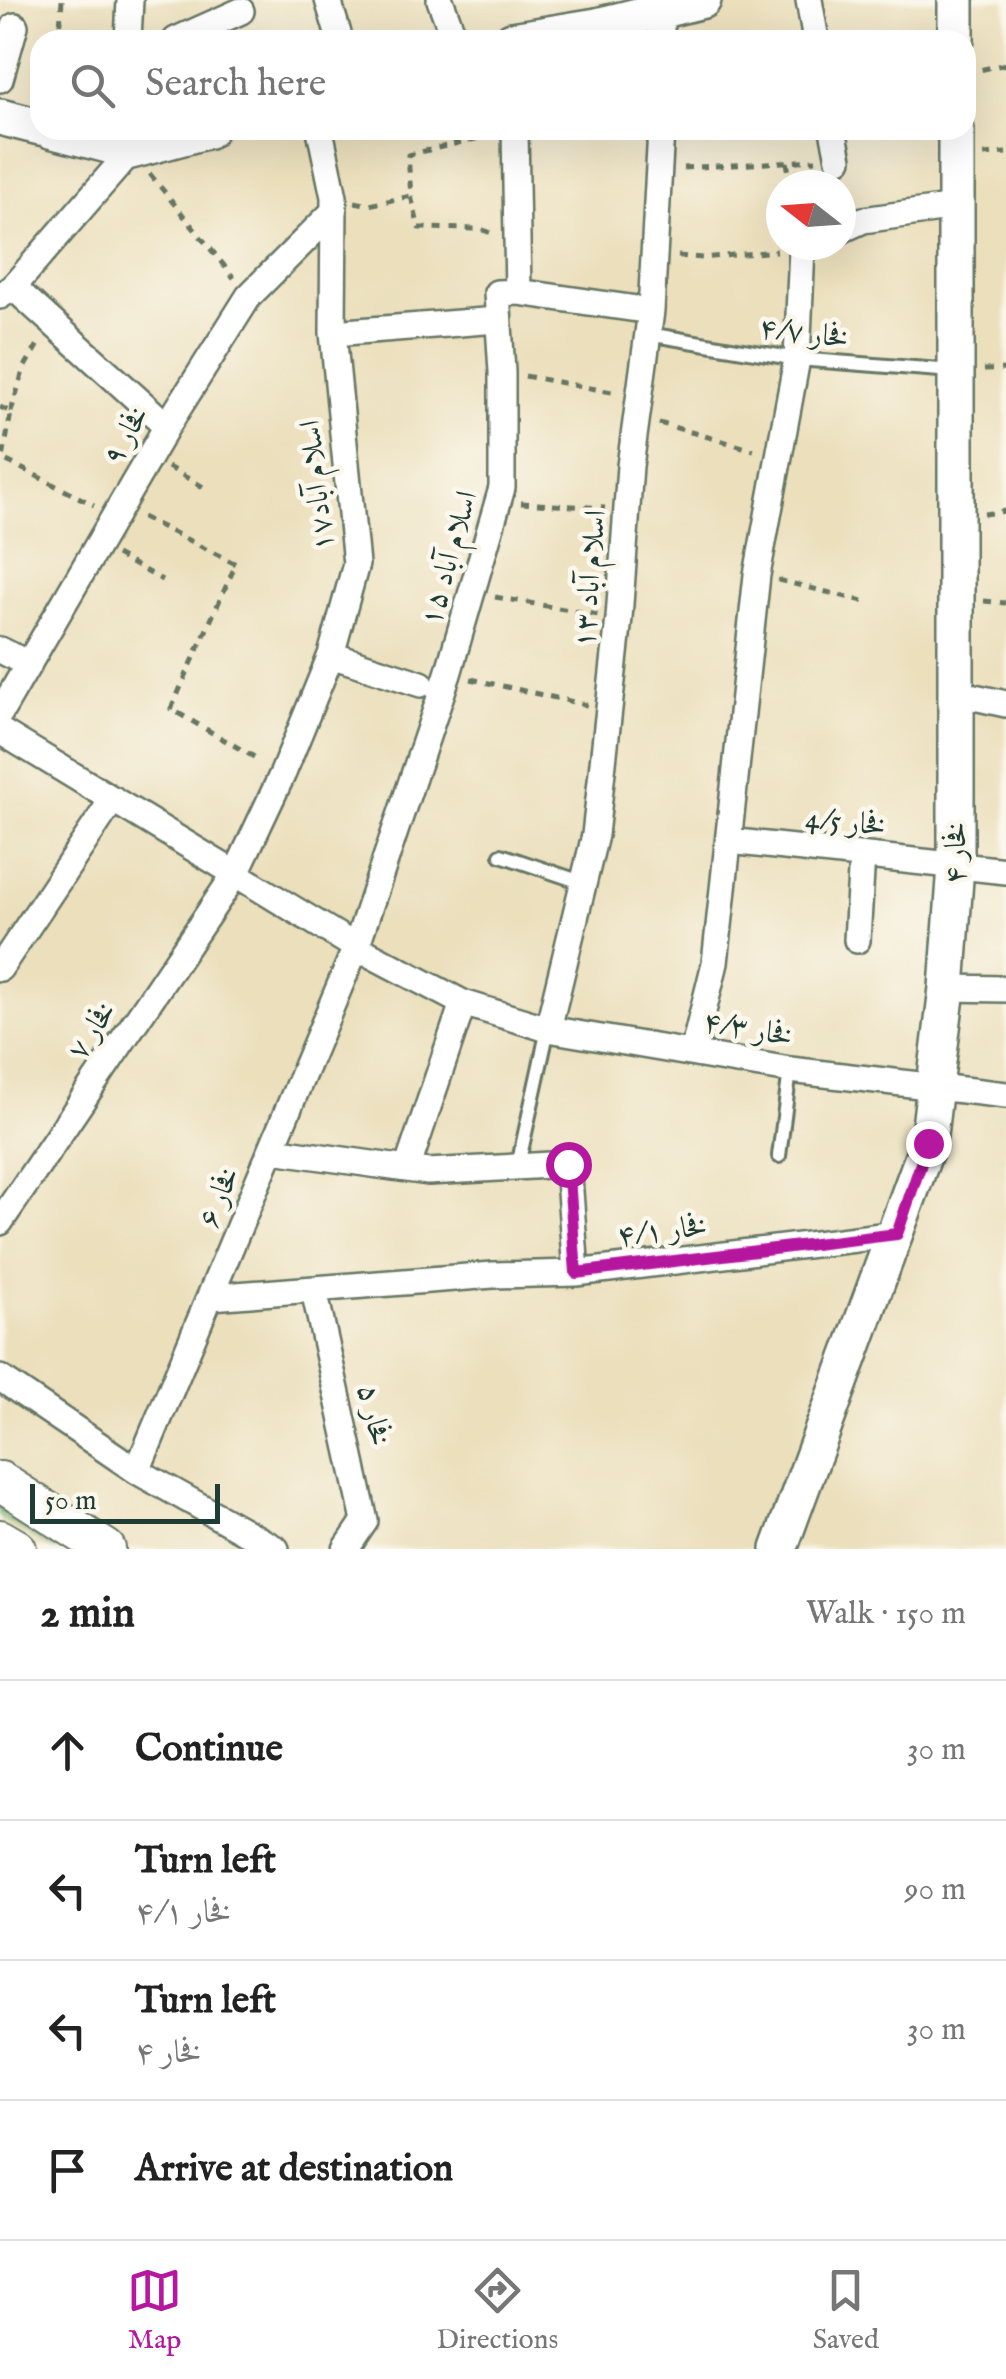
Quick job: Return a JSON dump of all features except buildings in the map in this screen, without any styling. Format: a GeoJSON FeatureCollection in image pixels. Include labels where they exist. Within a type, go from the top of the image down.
{"type":"FeatureCollection","features":[{"type":"Feature","properties":{"kind":"main road"},"geometry":{"type":"LineString","coordinates":[[0,1480],[106,1549]]}},
{"type":"Feature","properties":{"kind":"main road"},"geometry":{"type":"LineString","coordinates":[[0,1539],[17,1549]]}},
{"type":"Feature","properties":{"kind":"street"},"geometry":{"type":"LineString","coordinates":[[128,30],[130,0]]}},
{"type":"Feature","properties":{"kind":"street"},"geometry":{"type":"LineString","coordinates":[[328,0],[337,30]]}},
{"type":"Feature","properties":{"kind":"street"},"geometry":{"type":"LineString","coordinates":[[440,0],[450,30]]}},
{"type":"Feature","properties":{"kind":"street"},"geometry":{"type":"LineString","coordinates":[[618,30],[661,26],[703,0]]}},
{"type":"Feature","properties":{"kind":"street"},"geometry":{"type":"LineString","coordinates":[[809,0],[814,30]]}},
{"type":"Feature","properties":{"kind":"street"},"geometry":{"type":"LineString","coordinates":[[956,0],[956,30]]}},
{"type":"Feature","properties":{"kind":"street"},"geometry":{"type":"LineString","coordinates":[[198,30],[241,11]]}},
{"type":"Feature","properties":{"kind":"street"},"geometry":{"type":"LineString","coordinates":[[0,79],[15,26]]}},
{"type":"Feature","properties":{"kind":"street"},"geometry":{"type":"LineString","coordinates":[[0,117],[30,125]]}},
{"type":"Feature","properties":{"kind":"street"},"geometry":{"type":"LineString","coordinates":[[130,140],[6,291],[52,322],[167,426]]}},
{"type":"Feature","properties":{"kind":"street","name":"اسلام آباد۱۷"},"geometry":{"type":"LineString","coordinates":[[236,873],[283,774],[331,655],[356,564],[333,334],[334,204],[322,140]]}},
{"type":"Feature","properties":{"kind":"street"},"geometry":{"type":"LineString","coordinates":[[507,140],[519,230],[518,292]]}},
{"type":"Feature","properties":{"kind":"street","name":"اسلام آباد ۱۳"},"geometry":{"type":"LineString","coordinates":[[548,1029],[594,835],[610,710],[627,509],[650,323],[661,140]]}},
{"type":"Feature","properties":{"kind":"street"},"geometry":{"type":"LineString","coordinates":[[835,140],[839,159]]}},
{"type":"Feature","properties":{"kind":"street","name":"فخار ۴"},"geometry":{"type":"LineString","coordinates":[[779,1549],[928,1143],[937,1085],[956,866],[956,140]]}},
{"type":"Feature","properties":{"kind":"street","name":"فخار ۹"},"geometry":{"type":"LineString","coordinates":[[0,714],[167,426],[248,296],[334,204]]}},
{"type":"Feature","properties":{"kind":"street"},"geometry":{"type":"LineString","coordinates":[[856,223],[956,207]]}},
{"type":"Feature","properties":{"kind":"street"},"geometry":{"type":"LineString","coordinates":[[693,1052],[715,962],[757,575],[797,358],[804,260]]}},
{"type":"Feature","properties":{"kind":"street"},"geometry":{"type":"LineString","coordinates":[[333,334],[497,320],[497,293],[518,292],[650,323]]}},
{"type":"Feature","properties":{"kind":"street","name":"اسلام آباد ۱۵"},"geometry":{"type":"LineString","coordinates":[[356,946],[448,674],[502,488],[502,372],[497,320]]}},
{"type":"Feature","properties":{"kind":"street"},"geometry":{"type":"LineString","coordinates":[[0,650],[29,664]]}},
{"type":"Feature","properties":{"kind":"street"},"geometry":{"type":"LineString","coordinates":[[331,655],[421,684]]}},
{"type":"Feature","properties":{"kind":"street"},"geometry":{"type":"LineString","coordinates":[[956,693],[1006,704]]}},
{"type":"Feature","properties":{"kind":"street","name":"فخار ۴/۳"},"geometry":{"type":"LineString","coordinates":[[0,731],[356,946],[463,1003],[548,1029],[790,1070],[1006,1095]]}},
{"type":"Feature","properties":{"kind":"street"},"geometry":{"type":"LineString","coordinates":[[0,968],[113,799]]}},
{"type":"Feature","properties":{"kind":"street","name":"فخار 4/5"},"geometry":{"type":"LineString","coordinates":[[729,841],[1006,870]]}},
{"type":"Feature","properties":{"kind":"street"},"geometry":{"type":"LineString","coordinates":[[858,940],[862,855]]}},
{"type":"Feature","properties":{"kind":"street","name":"فخار ۷"},"geometry":{"type":"LineString","coordinates":[[0,1222],[236,873]]}},
{"type":"Feature","properties":{"kind":"street","name":"فخار ۶"},"geometry":{"type":"LineString","coordinates":[[137,1470],[356,946]]}},
{"type":"Feature","properties":{"kind":"street"},"geometry":{"type":"LineString","coordinates":[[947,988],[1006,989]]}},
{"type":"Feature","properties":{"kind":"street"},"geometry":{"type":"LineString","coordinates":[[408,1169],[463,1003]]}},
{"type":"Feature","properties":{"kind":"street"},"geometry":{"type":"LineString","coordinates":[[273,1150],[428,1172],[568,1164],[576,1273]]}},
{"type":"Feature","properties":{"kind":"street","name":"فخار ۴/۱"},"geometry":{"type":"LineString","coordinates":[[211,1298],[576,1273],[897,1234]]}},
{"type":"Feature","properties":{"kind":"street","name":"فخار ۵"},"geometry":{"type":"LineString","coordinates":[[314,1290],[366,1521],[346,1549]]}},
{"type":"Feature","properties":{"kind":"street"},"geometry":{"type":"LineString","coordinates":[[0,1378],[137,1470],[276,1549]]}},
{"type":"Feature","properties":{"kind":"lane","name":"فخار ۴/۷"},"geometry":{"type":"LineString","coordinates":[[650,323],[797,358],[956,372]]}},
{"type":"Feature","properties":{"kind":"lane"},"geometry":{"type":"LineString","coordinates":[[501,856],[584,882]]}},
{"type":"Feature","properties":{"kind":"lane"},"geometry":{"type":"LineString","coordinates":[[518,1165],[548,1029]]}},
{"type":"Feature","properties":{"kind":"lane"},"geometry":{"type":"LineString","coordinates":[[779,1156],[790,1070]]}},
{"type":"Feature","properties":{"kind":"path"},"geometry":{"type":"LineString","coordinates":[[60,30],[62,0]]}},
{"type":"Feature","properties":{"kind":"path"},"geometry":{"type":"LineString","coordinates":[[976,71],[1006,64]]}},
{"type":"Feature","properties":{"kind":"path"},"geometry":{"type":"LineString","coordinates":[[130,140],[248,296]]}},
{"type":"Feature","properties":{"kind":"path"},"geometry":{"type":"LineString","coordinates":[[473,140],[408,156],[411,196],[420,228],[480,229],[496,234],[519,230]]}},
{"type":"Feature","properties":{"kind":"path"},"geometry":{"type":"LineString","coordinates":[[660,170],[839,159]]}},
{"type":"Feature","properties":{"kind":"path"},"geometry":{"type":"LineString","coordinates":[[787,162],[788,170]]}},
{"type":"Feature","properties":{"kind":"path"},"geometry":{"type":"LineString","coordinates":[[334,204],[369,205],[411,196]]}},
{"type":"Feature","properties":{"kind":"path"},"geometry":{"type":"LineString","coordinates":[[656,255],[703,258],[766,251]]}},
{"type":"Feature","properties":{"kind":"path"},"geometry":{"type":"LineString","coordinates":[[52,322],[24,368],[2,459],[236,564],[170,709],[283,774]]}},
{"type":"Feature","properties":{"kind":"path"},"geometry":{"type":"LineString","coordinates":[[502,372],[638,406],[780,458]]}},
{"type":"Feature","properties":{"kind":"path"},"geometry":{"type":"LineString","coordinates":[[0,406],[11,412]]}},
{"type":"Feature","properties":{"kind":"path"},"geometry":{"type":"LineString","coordinates":[[150,456],[204,488]]}},
{"type":"Feature","properties":{"kind":"path"},"geometry":{"type":"LineString","coordinates":[[498,502],[627,509]]}},
{"type":"Feature","properties":{"kind":"path"},"geometry":{"type":"LineString","coordinates":[[98,545],[162,580]]}},
{"type":"Feature","properties":{"kind":"path"},"geometry":{"type":"LineString","coordinates":[[757,575],[863,600]]}},
{"type":"Feature","properties":{"kind":"path"},"geometry":{"type":"LineString","coordinates":[[473,592],[619,618]]}},
{"type":"Feature","properties":{"kind":"path"},"geometry":{"type":"LineString","coordinates":[[448,674],[610,710]]}},
{"type":"Feature","properties":{"kind":"green space"},"geometry":{"type":"Polygon","coordinates":[[[0,1499],[78,1549],[53,1549],[0,1516],[0,1499]]]}},
{"type":"Feature","properties":{"kind":"route"},"geometry":{"type":"LineString","coordinates":[[568,1164],[576,1273],[897,1234],[928,1143]]}}]}
